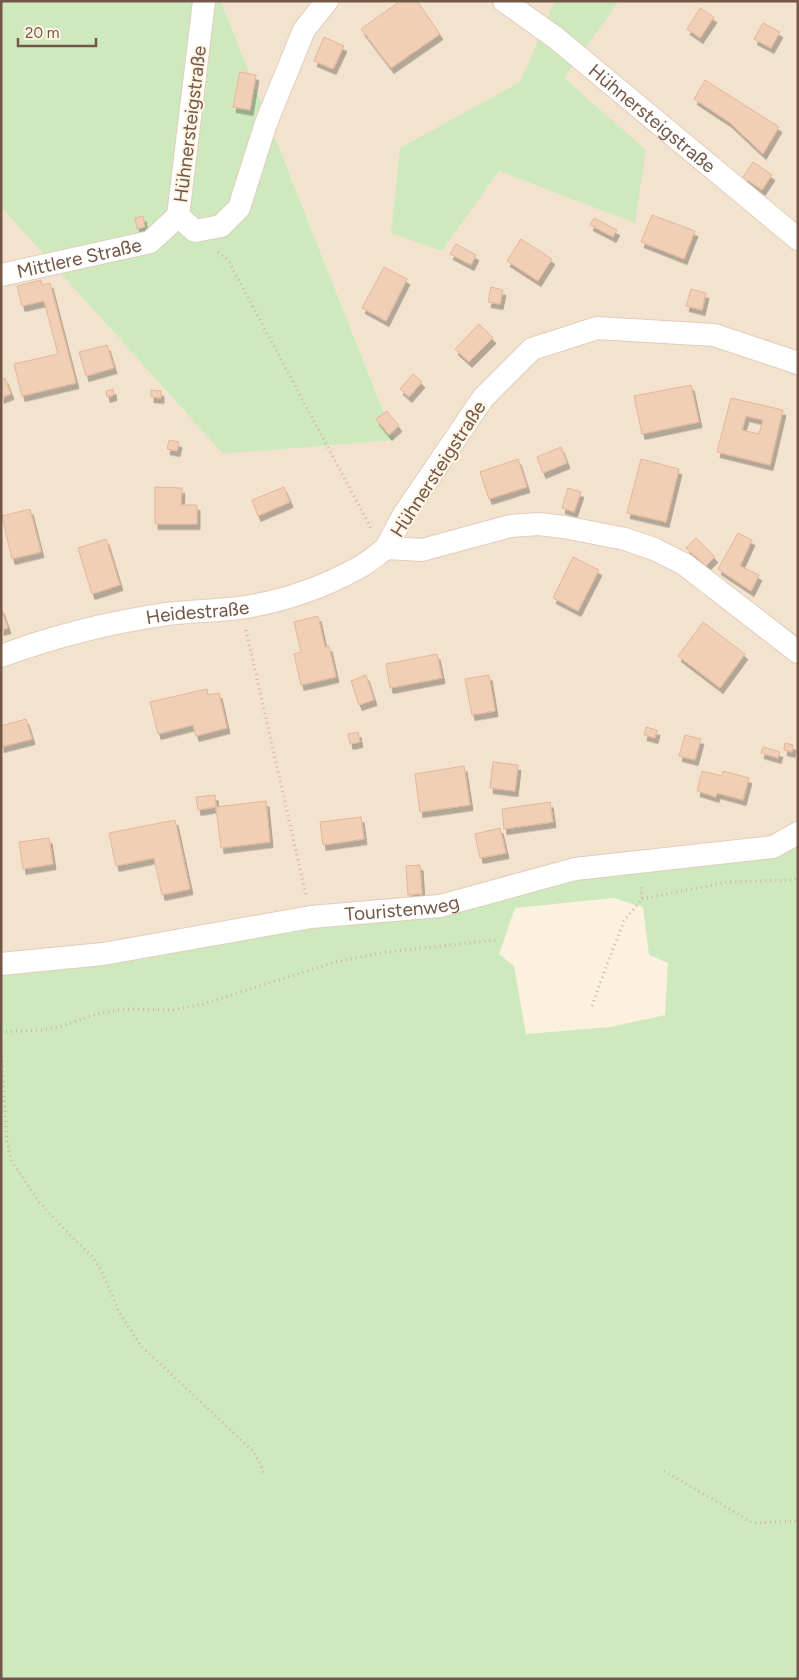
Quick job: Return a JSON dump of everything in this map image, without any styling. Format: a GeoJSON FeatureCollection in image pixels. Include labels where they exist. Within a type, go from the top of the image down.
{"type":"FeatureCollection","features":[{"type":"Feature","properties":{"kind":"street","name":"Hühnersteigstraße"},"geometry":{"type":"LineString","coordinates":[[204,1],[178,216],[195,231],[221,226],[239,208],[266,122],[304,30],[326,1]]}},
{"type":"Feature","properties":{"kind":"street","name":"Hühnersteigstraße"},"geometry":{"type":"LineString","coordinates":[[504,1],[556,38],[798,239]]}},
{"type":"Feature","properties":{"kind":"street","name":"Mittlere Straße"},"geometry":{"type":"LineString","coordinates":[[1,275],[150,242],[178,216]]}},
{"type":"Feature","properties":{"kind":"street","name":"Hühnersteigstraße"},"geometry":{"type":"LineString","coordinates":[[798,363],[714,335],[597,328],[532,349],[483,398],[403,516],[384,549],[422,550],[510,526],[539,524],[625,539],[654,549],[684,564],[798,652]]}},
{"type":"Feature","properties":{"kind":"street","name":"Heidestraße"},"geometry":{"type":"LineString","coordinates":[[1,656],[114,623],[168,614],[241,608],[286,597],[330,582],[360,567],[384,549]]}},
{"type":"Feature","properties":{"kind":"street","name":"Touristenweg"},"geometry":{"type":"LineString","coordinates":[[1,964],[104,954],[311,917],[440,906],[574,869],[773,847],[797,833]]}},
{"type":"Feature","properties":{"kind":"path"},"geometry":{"type":"LineString","coordinates":[[214,248],[228,260],[384,549]]}},
{"type":"Feature","properties":{"kind":"path"},"geometry":{"type":"LineString","coordinates":[[241,608],[311,917]]}},
{"type":"Feature","properties":{"kind":"path"},"geometry":{"type":"LineString","coordinates":[[640,862],[642,899]]}},
{"type":"Feature","properties":{"kind":"path"},"geometry":{"type":"LineString","coordinates":[[592,1006],[624,921],[642,899],[728,882],[794,880],[798,878]]}},
{"type":"Feature","properties":{"kind":"path"},"geometry":{"type":"LineString","coordinates":[[1,1032],[42,1030],[62,1026],[100,1013],[126,1009],[173,1010],[203,1004],[335,962],[387,952],[497,940]]}},
{"type":"Feature","properties":{"kind":"path"},"geometry":{"type":"LineString","coordinates":[[1,1046],[7,1141],[12,1160],[39,1202],[92,1256],[102,1272],[119,1312],[142,1346],[252,1451],[261,1465],[264,1476]]}},
{"type":"Feature","properties":{"kind":"path"},"geometry":{"type":"LineString","coordinates":[[664,1471],[753,1523],[798,1521]]}},
{"type":"Feature","properties":{"kind":"shaded area"},"geometry":{"type":"Polygon","coordinates":[[[221,1],[798,1],[798,842],[1,972],[1,207],[223,454],[395,439],[221,1]]]}},
{"type":"Feature","properties":{"kind":"green space"},"geometry":{"type":"Polygon","coordinates":[[[1,1],[221,1],[395,440],[223,454],[1,207],[1,1]]]}},
{"type":"Feature","properties":{"kind":"green space"},"geometry":{"type":"Polygon","coordinates":[[[555,1],[619,1],[564,78],[646,150],[635,223],[499,171],[442,251],[391,233],[400,148],[520,82],[555,1]]]}},
{"type":"Feature","properties":{"kind":"green space"},"geometry":{"type":"Polygon","coordinates":[[[798,842],[798,1679],[1,1679],[1,972],[798,842]],[[613,898],[515,908],[499,954],[514,966],[526,1034],[610,1027],[665,1015],[668,963],[649,955],[643,907],[613,898]]]}},
{"type":"Feature","properties":{"kind":"building"},"geometry":{"type":"Polygon","coordinates":[[[400,1],[417,1],[440,34],[391,68],[361,29],[400,1]]]}},
{"type":"Feature","properties":{"kind":"building"},"geometry":{"type":"Polygon","coordinates":[[[700,8],[714,17],[700,38],[687,29],[700,8]]]}},
{"type":"Feature","properties":{"kind":"building"},"geometry":{"type":"Polygon","coordinates":[[[763,23],[780,32],[771,48],[754,39],[763,23]]]}},
{"type":"Feature","properties":{"kind":"building"},"geometry":{"type":"Polygon","coordinates":[[[324,37],[344,46],[333,69],[314,61],[324,37]]]}},
{"type":"Feature","properties":{"kind":"building"},"geometry":{"type":"Polygon","coordinates":[[[240,72],[256,75],[250,110],[233,107],[240,72]]]}},
{"type":"Feature","properties":{"kind":"building"},"geometry":{"type":"Polygon","coordinates":[[[705,80],[779,127],[763,154],[729,122],[694,99],[705,80]]]}},
{"type":"Feature","properties":{"kind":"building"},"geometry":{"type":"Polygon","coordinates":[[[753,162],[772,175],[762,190],[743,177],[753,162]]]}},
{"type":"Feature","properties":{"kind":"building"},"geometry":{"type":"Polygon","coordinates":[[[652,215],[695,231],[684,259],[641,242],[652,215]]]}},
{"type":"Feature","properties":{"kind":"building"},"geometry":{"type":"Polygon","coordinates":[[[143,216],[145,227],[137,229],[135,218],[143,216]]]}},
{"type":"Feature","properties":{"kind":"building"},"geometry":{"type":"Polygon","coordinates":[[[594,218],[617,230],[613,237],[590,225],[594,218]]]}},
{"type":"Feature","properties":{"kind":"building"},"geometry":{"type":"Polygon","coordinates":[[[521,239],[552,259],[538,281],[507,261],[521,239]]]}},
{"type":"Feature","properties":{"kind":"building"},"geometry":{"type":"Polygon","coordinates":[[[456,244],[476,255],[471,265],[450,254],[456,244]]]}},
{"type":"Feature","properties":{"kind":"building"},"geometry":{"type":"Polygon","coordinates":[[[384,267],[407,279],[386,321],[362,308],[384,267]]]}},
{"type":"Feature","properties":{"kind":"building"},"geometry":{"type":"Polygon","coordinates":[[[41,280],[42,285],[50,283],[76,383],[22,396],[14,364],[58,354],[44,301],[22,306],[17,286],[41,280]]]}},
{"type":"Feature","properties":{"kind":"building"},"geometry":{"type":"Polygon","coordinates":[[[491,287],[503,290],[500,304],[488,302],[491,287]]]}},
{"type":"Feature","properties":{"kind":"building"},"geometry":{"type":"Polygon","coordinates":[[[691,289],[706,293],[702,310],[686,306],[691,289]]]}},
{"type":"Feature","properties":{"kind":"building"},"geometry":{"type":"Polygon","coordinates":[[[479,324],[493,338],[469,362],[455,349],[479,324]]]}},
{"type":"Feature","properties":{"kind":"building"},"geometry":{"type":"Polygon","coordinates":[[[107,345],[114,368],[86,376],[79,352],[107,345]]]}},
{"type":"Feature","properties":{"kind":"building"},"geometry":{"type":"Polygon","coordinates":[[[413,374],[422,382],[409,397],[400,389],[413,374]]]}},
{"type":"Feature","properties":{"kind":"building"},"geometry":{"type":"Polygon","coordinates":[[[5,378],[11,394],[1,398],[1,380],[5,378]]]}},
{"type":"Feature","properties":{"kind":"building"},"geometry":{"type":"Polygon","coordinates":[[[691,385],[699,422],[642,434],[634,396],[691,385]]]}},
{"type":"Feature","properties":{"kind":"building"},"geometry":{"type":"Polygon","coordinates":[[[113,389],[114,395],[107,397],[106,391],[113,389]]]}},
{"type":"Feature","properties":{"kind":"building"},"geometry":{"type":"Polygon","coordinates":[[[151,390],[161,391],[161,398],[151,397],[151,390]]]}},
{"type":"Feature","properties":{"kind":"building"},"geometry":{"type":"Polygon","coordinates":[[[731,398],[783,410],[770,465],[717,452],[731,398]],[[746,416],[742,430],[759,434],[763,420],[746,416]]]}},
{"type":"Feature","properties":{"kind":"building"},"geometry":{"type":"Polygon","coordinates":[[[387,411],[399,426],[389,435],[376,419],[387,411]]]}},
{"type":"Feature","properties":{"kind":"building"},"geometry":{"type":"Polygon","coordinates":[[[169,440],[179,442],[177,451],[167,449],[169,440]]]}},
{"type":"Feature","properties":{"kind":"building"},"geometry":{"type":"Polygon","coordinates":[[[561,447],[567,463],[543,473],[537,457],[561,447]]]}},
{"type":"Feature","properties":{"kind":"building"},"geometry":{"type":"Polygon","coordinates":[[[518,459],[527,487],[489,499],[480,472],[518,459]]]}},
{"type":"Feature","properties":{"kind":"building"},"geometry":{"type":"Polygon","coordinates":[[[641,459],[679,469],[666,522],[627,513],[641,459]]]}},
{"type":"Feature","properties":{"kind":"building"},"geometry":{"type":"Polygon","coordinates":[[[155,487],[182,488],[181,505],[197,505],[197,524],[155,524],[155,487]]]}},
{"type":"Feature","properties":{"kind":"building"},"geometry":{"type":"Polygon","coordinates":[[[284,487],[290,502],[258,516],[252,500],[284,487]]]}},
{"type":"Feature","properties":{"kind":"building"},"geometry":{"type":"Polygon","coordinates":[[[568,488],[581,492],[574,512],[562,508],[568,488]]]}},
{"type":"Feature","properties":{"kind":"building"},"geometry":{"type":"Polygon","coordinates":[[[30,509],[41,552],[12,559],[2,516],[30,509]]]}},
{"type":"Feature","properties":{"kind":"building"},"geometry":{"type":"Polygon","coordinates":[[[738,533],[752,540],[740,566],[759,575],[751,591],[718,569],[738,533]]]}},
{"type":"Feature","properties":{"kind":"building"},"geometry":{"type":"Polygon","coordinates":[[[696,538],[715,557],[706,566],[686,548],[696,538]]]}},
{"type":"Feature","properties":{"kind":"building"},"geometry":{"type":"Polygon","coordinates":[[[106,539],[120,585],[92,594],[78,548],[106,539]]]}},
{"type":"Feature","properties":{"kind":"building"},"geometry":{"type":"Polygon","coordinates":[[[573,557],[599,570],[578,611],[553,598],[573,557]]]}},
{"type":"Feature","properties":{"kind":"building"},"geometry":{"type":"Polygon","coordinates":[[[1,608],[8,628],[1,630],[1,608]]]}},
{"type":"Feature","properties":{"kind":"building"},"geometry":{"type":"Polygon","coordinates":[[[318,616],[325,647],[329,646],[336,677],[301,685],[294,654],[301,652],[294,622],[318,616]]]}},
{"type":"Feature","properties":{"kind":"building"},"geometry":{"type":"Polygon","coordinates":[[[703,622],[745,654],[720,688],[678,656],[703,622]]]}},
{"type":"Feature","properties":{"kind":"building"},"geometry":{"type":"Polygon","coordinates":[[[437,654],[442,678],[390,688],[386,664],[437,654]]]}},
{"type":"Feature","properties":{"kind":"building"},"geometry":{"type":"Polygon","coordinates":[[[366,675],[374,700],[359,705],[351,681],[366,675]]]}},
{"type":"Feature","properties":{"kind":"building"},"geometry":{"type":"Polygon","coordinates":[[[489,675],[495,711],[472,715],[465,679],[489,675]]]}},
{"type":"Feature","properties":{"kind":"building"},"geometry":{"type":"Polygon","coordinates":[[[207,689],[208,695],[219,693],[227,728],[196,736],[193,725],[158,734],[150,702],[207,689]]]}},
{"type":"Feature","properties":{"kind":"building"},"geometry":{"type":"Polygon","coordinates":[[[26,719],[32,739],[1,747],[1,726],[26,719]]]}},
{"type":"Feature","properties":{"kind":"building"},"geometry":{"type":"Polygon","coordinates":[[[646,727],[657,730],[655,738],[644,735],[646,727]]]}},
{"type":"Feature","properties":{"kind":"building"},"geometry":{"type":"Polygon","coordinates":[[[358,732],[360,742],[350,744],[348,734],[358,732]]]}},
{"type":"Feature","properties":{"kind":"building"},"geometry":{"type":"Polygon","coordinates":[[[685,735],[701,739],[695,760],[679,756],[685,735]]]}},
{"type":"Feature","properties":{"kind":"building"},"geometry":{"type":"Polygon","coordinates":[[[785,743],[793,745],[792,752],[784,750],[785,743]]]}},
{"type":"Feature","properties":{"kind":"building"},"geometry":{"type":"Polygon","coordinates":[[[763,747],[780,752],[778,758],[761,753],[763,747]]]}},
{"type":"Feature","properties":{"kind":"building"},"geometry":{"type":"Polygon","coordinates":[[[493,762],[518,765],[515,791],[490,788],[493,762]]]}},
{"type":"Feature","properties":{"kind":"building"},"geometry":{"type":"Polygon","coordinates":[[[464,766],[470,805],[420,812],[415,774],[464,766]]]}},
{"type":"Feature","properties":{"kind":"building"},"geometry":{"type":"Polygon","coordinates":[[[702,771],[722,776],[723,771],[749,778],[743,800],[717,793],[716,797],[697,791],[702,771]]]}},
{"type":"Feature","properties":{"kind":"building"},"geometry":{"type":"Polygon","coordinates":[[[215,795],[216,807],[198,810],[196,797],[215,795]]]}},
{"type":"Feature","properties":{"kind":"building"},"geometry":{"type":"Polygon","coordinates":[[[266,801],[270,842],[221,848],[216,807],[266,801]]]}},
{"type":"Feature","properties":{"kind":"building"},"geometry":{"type":"Polygon","coordinates":[[[550,802],[553,822],[504,829],[502,809],[550,802]]]}},
{"type":"Feature","properties":{"kind":"building"},"geometry":{"type":"Polygon","coordinates":[[[361,817],[364,839],[323,845],[320,822],[361,817]]]}},
{"type":"Feature","properties":{"kind":"building"},"geometry":{"type":"Polygon","coordinates":[[[175,820],[190,889],[162,895],[154,858],[116,866],[109,833],[175,820]]]}},
{"type":"Feature","properties":{"kind":"building"},"geometry":{"type":"Polygon","coordinates":[[[500,828],[506,853],[480,858],[475,834],[500,828]]]}},
{"type":"Feature","properties":{"kind":"building"},"geometry":{"type":"Polygon","coordinates":[[[49,838],[53,864],[23,869],[19,842],[49,838]]]}},
{"type":"Feature","properties":{"kind":"building"},"geometry":{"type":"Polygon","coordinates":[[[420,865],[422,894],[408,895],[406,866],[420,865]]]}}]}
